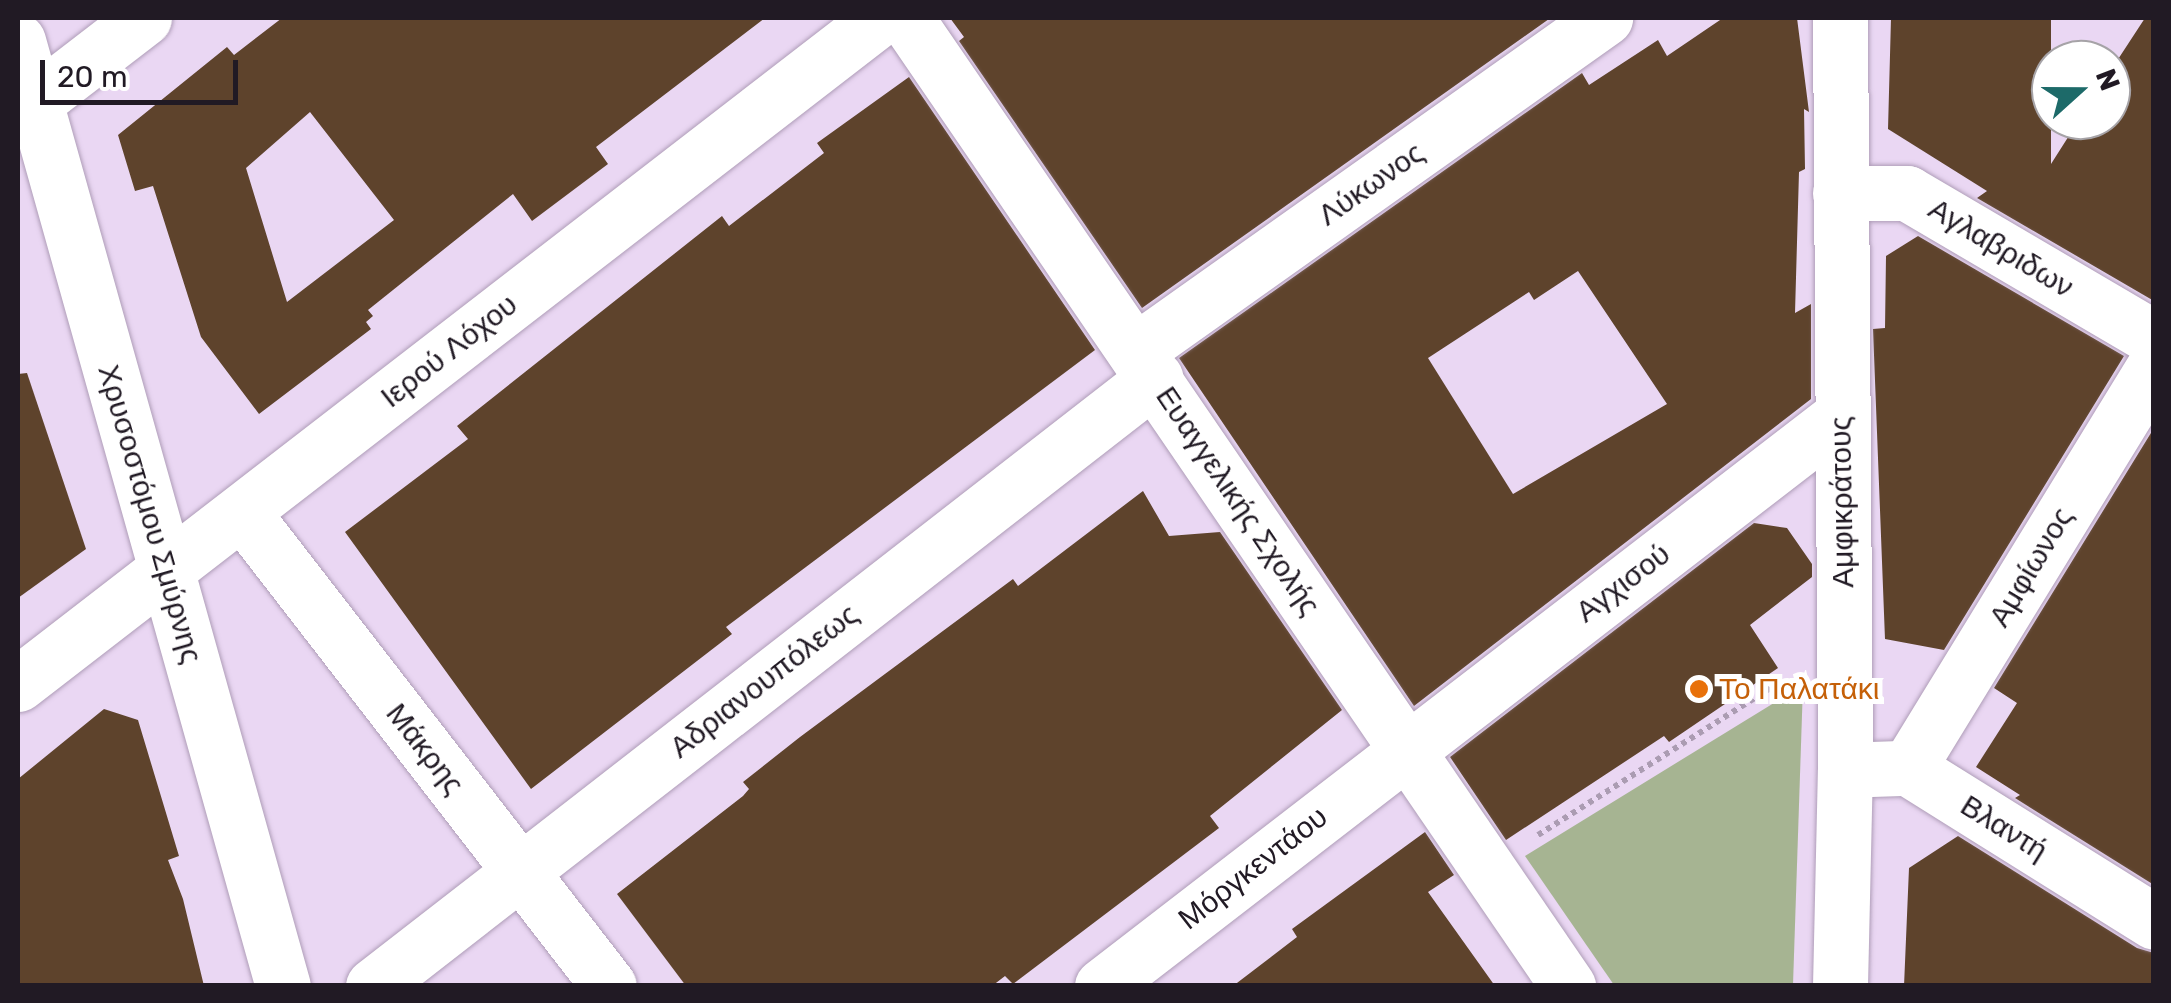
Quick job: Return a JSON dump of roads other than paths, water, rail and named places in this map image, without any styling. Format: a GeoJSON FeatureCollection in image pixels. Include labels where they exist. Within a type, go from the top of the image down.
{"type":"FeatureCollection","features":[{"type":"Feature","properties":{"kind":"street"},"geometry":{"type":"LineString","coordinates":[[26,108],[144,18]]}},
{"type":"Feature","properties":{"kind":"street","name":"Ιερού Λόχου"},"geometry":{"type":"LineString","coordinates":[[18,684],[880,18]]}},
{"type":"Feature","properties":{"kind":"street","name":"Ευαγγελικής Σχολής"},"geometry":{"type":"LineString","coordinates":[[906,18],[1568,986]]}},
{"type":"Feature","properties":{"kind":"street","name":"Λύκωνος"},"geometry":{"type":"LineString","coordinates":[[1146,364],[1605,18]]}},
{"type":"Feature","properties":{"kind":"street","name":"Αμφικράτους"},"geometry":{"type":"LineString","coordinates":[[1840,18],[1845,770],[1840,986]]}},
{"type":"Feature","properties":{"kind":"street","name":"Χρυσοστόμου Σμύρνης"},"geometry":{"type":"LineString","coordinates":[[18,42],[26,108],[166,570],[283,986]]}},
{"type":"Feature","properties":{"kind":"street","name":"Αγλαβριδων"},"geometry":{"type":"LineString","coordinates":[[1840,193],[1907,192],[2154,338]]}},
{"type":"Feature","properties":{"kind":"street","name":"Αδριανουπόλεως"},"geometry":{"type":"LineString","coordinates":[[373,986],[1146,364]]}},
{"type":"Feature","properties":{"kind":"street","name":"Αμφίωνος"},"geometry":{"type":"LineString","coordinates":[[1908,768],[2154,367]]}},
{"type":"Feature","properties":{"kind":"street","name":"Αγχισού"},"geometry":{"type":"LineString","coordinates":[[1405,750],[1841,416]]}},
{"type":"Feature","properties":{"kind":"street","name":"Μάκρης"},"geometry":{"type":"LineString","coordinates":[[242,512],[609,986]]}},
{"type":"Feature","properties":{"kind":"street","name":"Μόργκεντάου"},"geometry":{"type":"LineString","coordinates":[[1102,986],[1405,750]]}},
{"type":"Feature","properties":{"kind":"street"},"geometry":{"type":"LineString","coordinates":[[1845,770],[1908,768]]}},
{"type":"Feature","properties":{"kind":"street","name":"Βλαντή"},"geometry":{"type":"LineString","coordinates":[[1908,768],[2154,922]]}},
{"type":"Feature","properties":{"kind":"place","name":"Το Παλατάκι"},"geometry":{"type":"Point","coordinates":[1699,689]}}]}
